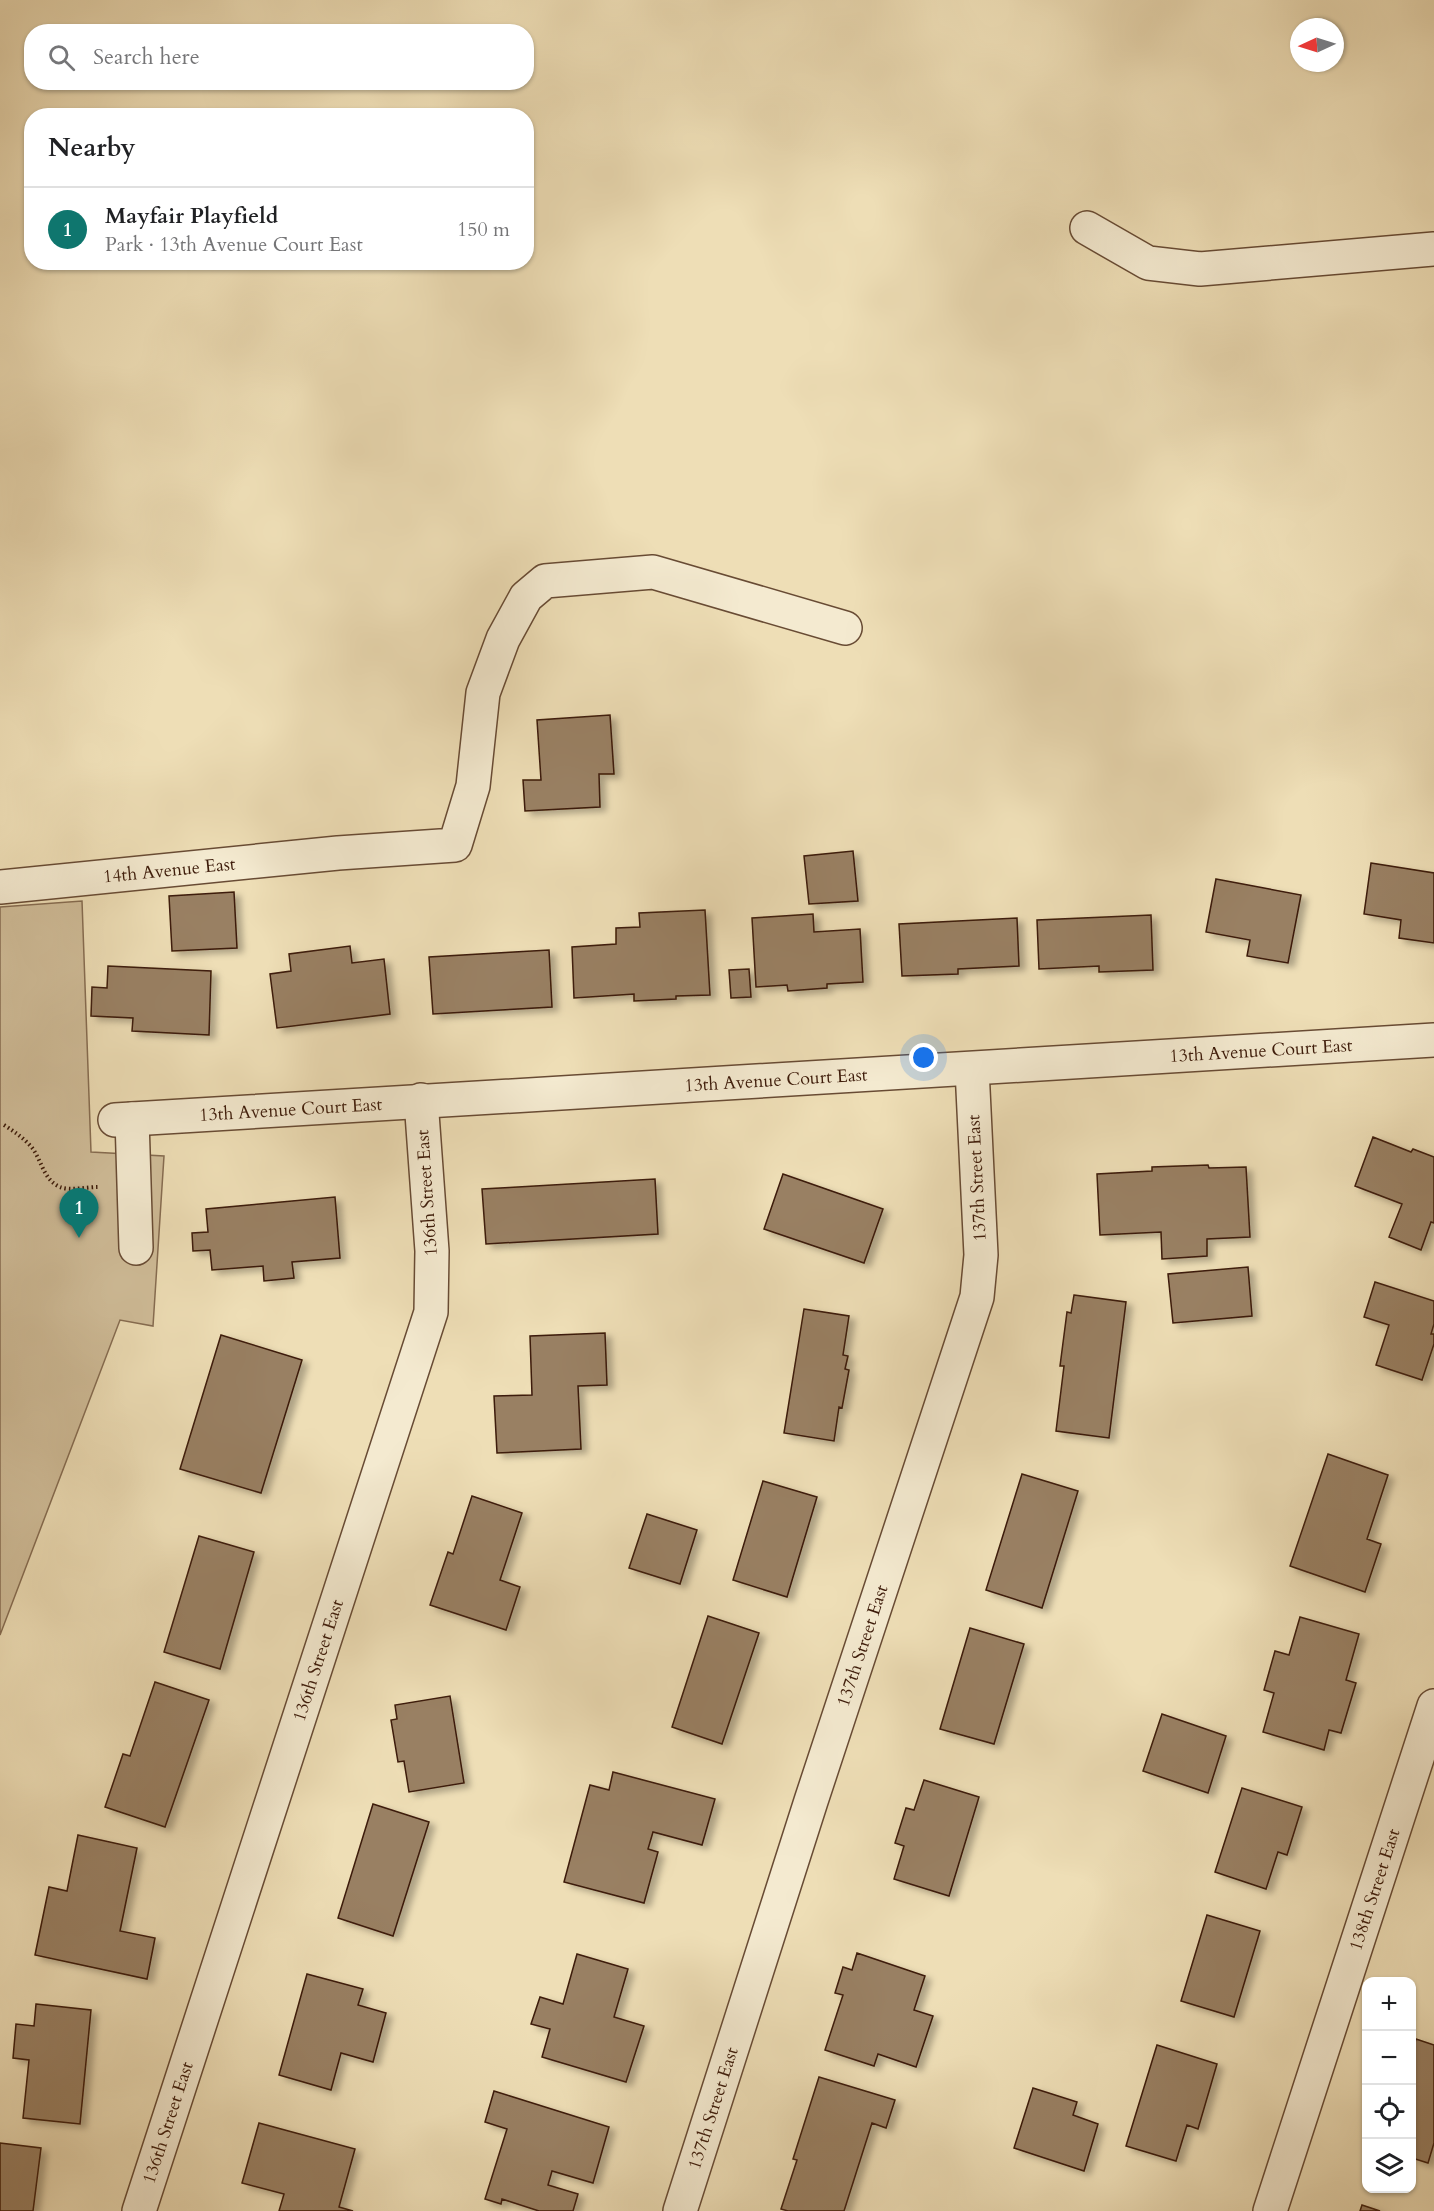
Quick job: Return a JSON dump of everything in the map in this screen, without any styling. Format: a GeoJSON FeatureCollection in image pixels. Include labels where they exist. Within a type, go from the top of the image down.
{"type":"FeatureCollection","features":[{"type":"Feature","properties":{"kind":"street"},"geometry":{"type":"LineString","coordinates":[[1087,228],[1148,263],[1200,269],[1434,249]]}},
{"type":"Feature","properties":{"kind":"street","name":"14th Avenue East"},"geometry":{"type":"LineString","coordinates":[[0,887],[338,853],[455,845],[473,786],[483,693],[503,639],[526,597],[545,581],[653,572],[845,628]]}},
{"type":"Feature","properties":{"kind":"street","name":"13th Avenue Court East"},"geometry":{"type":"LineString","coordinates":[[134,1186],[123,1120],[421,1100],[1434,1040]]}},
{"type":"Feature","properties":{"kind":"street","name":"137th Street East"},"geometry":{"type":"LineString","coordinates":[[680,2211],[807,1813],[977,1297],[981,1255],[972,1069]]}},
{"type":"Feature","properties":{"kind":"street","name":"136th Street East"},"geometry":{"type":"LineString","coordinates":[[139,2211],[431,1312],[432,1251],[421,1100]]}},
{"type":"Feature","properties":{"kind":"street"},"geometry":{"type":"LineString","coordinates":[[134,1186],[136,1248]]}},
{"type":"Feature","properties":{"kind":"street","name":"138th Street East"},"geometry":{"type":"LineString","coordinates":[[1270,2211],[1434,1706]]}},
{"type":"Feature","properties":{"kind":"path"},"geometry":{"type":"LineString","coordinates":[[4,1125],[32,1148],[47,1178],[62,1188],[134,1186]]}},
{"type":"Feature","properties":{"kind":"shaded area"},"geometry":{"type":"Polygon","coordinates":[[[82,901],[91,1152],[164,1156],[153,1326],[120,1320],[0,1635],[0,907],[82,901]]]}},
{"type":"Feature","properties":{"kind":"building"},"geometry":{"type":"Polygon","coordinates":[[[610,715],[614,774],[599,774],[600,807],[525,811],[523,780],[541,780],[537,720],[610,715]]]}},
{"type":"Feature","properties":{"kind":"building"},"geometry":{"type":"Polygon","coordinates":[[[853,851],[858,901],[809,904],[804,856],[853,851]]]}},
{"type":"Feature","properties":{"kind":"building"},"geometry":{"type":"Polygon","coordinates":[[[1371,863],[1434,873],[1434,943],[1399,938],[1401,920],[1364,914],[1371,863]]]}},
{"type":"Feature","properties":{"kind":"building"},"geometry":{"type":"Polygon","coordinates":[[[1216,879],[1301,895],[1288,963],[1247,956],[1250,940],[1206,932],[1216,879]]]}},
{"type":"Feature","properties":{"kind":"building"},"geometry":{"type":"Polygon","coordinates":[[[234,892],[237,948],[172,951],[169,896],[234,892]]]}},
{"type":"Feature","properties":{"kind":"building"},"geometry":{"type":"Polygon","coordinates":[[[705,910],[710,995],[634,1001],[634,994],[574,998],[572,947],[616,944],[616,928],[640,927],[639,913],[705,910]]]}},
{"type":"Feature","properties":{"kind":"building"},"geometry":{"type":"Polygon","coordinates":[[[813,914],[814,932],[860,929],[863,982],[827,984],[827,988],[788,991],[787,985],[756,987],[752,918],[813,914]]]}},
{"type":"Feature","properties":{"kind":"building"},"geometry":{"type":"Polygon","coordinates":[[[1151,915],[1153,970],[1099,972],[1099,966],[1039,969],[1037,920],[1151,915]]]}},
{"type":"Feature","properties":{"kind":"building"},"geometry":{"type":"Polygon","coordinates":[[[1017,918],[1019,966],[958,969],[958,974],[902,976],[899,924],[1017,918]]]}},
{"type":"Feature","properties":{"kind":"building"},"geometry":{"type":"Polygon","coordinates":[[[350,946],[352,963],[384,959],[390,1014],[277,1028],[270,974],[291,971],[289,954],[350,946]]]}},
{"type":"Feature","properties":{"kind":"building"},"geometry":{"type":"Polygon","coordinates":[[[549,950],[552,1007],[433,1014],[429,957],[549,950]]]}},
{"type":"Feature","properties":{"kind":"building"},"geometry":{"type":"Polygon","coordinates":[[[108,966],[211,971],[209,1035],[132,1031],[133,1018],[91,1016],[92,987],[107,988],[108,966]]]}},
{"type":"Feature","properties":{"kind":"building"},"geometry":{"type":"Polygon","coordinates":[[[749,969],[751,997],[731,998],[729,970],[749,969]]]}},
{"type":"Feature","properties":{"kind":"building"},"geometry":{"type":"Polygon","coordinates":[[[1373,1137],[1411,1152],[1413,1149],[1434,1157],[1434,1223],[1431,1222],[1421,1250],[1389,1237],[1402,1204],[1355,1186],[1373,1137]]]}},
{"type":"Feature","properties":{"kind":"building"},"geometry":{"type":"Polygon","coordinates":[[[1208,1165],[1209,1168],[1246,1167],[1250,1237],[1207,1239],[1207,1256],[1162,1259],[1161,1232],[1100,1235],[1097,1174],[1152,1171],[1152,1167],[1208,1165]]]}},
{"type":"Feature","properties":{"kind":"building"},"geometry":{"type":"Polygon","coordinates":[[[783,1174],[883,1209],[864,1263],[764,1229],[783,1174]]]}},
{"type":"Feature","properties":{"kind":"building"},"geometry":{"type":"Polygon","coordinates":[[[655,1179],[658,1234],[486,1244],[482,1189],[655,1179]]]}},
{"type":"Feature","properties":{"kind":"building"},"geometry":{"type":"Polygon","coordinates":[[[335,1197],[340,1258],[292,1262],[294,1278],[264,1281],[263,1266],[212,1270],[210,1250],[193,1251],[192,1233],[208,1232],[206,1209],[335,1197]]]}},
{"type":"Feature","properties":{"kind":"building"},"geometry":{"type":"Polygon","coordinates":[[[1248,1267],[1252,1316],[1173,1323],[1168,1274],[1248,1267]]]}},
{"type":"Feature","properties":{"kind":"building"},"geometry":{"type":"Polygon","coordinates":[[[1375,1282],[1434,1301],[1434,1324],[1431,1334],[1434,1334],[1434,1344],[1422,1380],[1376,1365],[1389,1325],[1364,1317],[1375,1282]]]}},
{"type":"Feature","properties":{"kind":"building"},"geometry":{"type":"Polygon","coordinates":[[[1074,1295],[1126,1302],[1109,1438],[1056,1431],[1064,1366],[1060,1366],[1067,1312],[1071,1313],[1074,1295]]]}},
{"type":"Feature","properties":{"kind":"building"},"geometry":{"type":"Polygon","coordinates":[[[804,1309],[849,1316],[843,1355],[848,1356],[845,1369],[849,1370],[842,1408],[839,1407],[834,1441],[784,1433],[804,1309]]]}},
{"type":"Feature","properties":{"kind":"building"},"geometry":{"type":"Polygon","coordinates":[[[605,1333],[607,1385],[578,1386],[581,1449],[497,1453],[494,1396],[532,1395],[530,1336],[605,1333]]]}},
{"type":"Feature","properties":{"kind":"building"},"geometry":{"type":"Polygon","coordinates":[[[221,1335],[302,1360],[261,1493],[180,1469],[221,1335]]]}},
{"type":"Feature","properties":{"kind":"building"},"geometry":{"type":"Polygon","coordinates":[[[1328,1454],[1388,1475],[1367,1539],[1381,1544],[1365,1592],[1290,1566],[1328,1454]]]}},
{"type":"Feature","properties":{"kind":"building"},"geometry":{"type":"Polygon","coordinates":[[[1022,1474],[1078,1491],[1042,1608],[986,1590],[1022,1474]]]}},
{"type":"Feature","properties":{"kind":"building"},"geometry":{"type":"Polygon","coordinates":[[[763,1481],[817,1497],[787,1597],[733,1580],[763,1481]]]}},
{"type":"Feature","properties":{"kind":"building"},"geometry":{"type":"Polygon","coordinates":[[[472,1496],[522,1513],[500,1580],[520,1587],[506,1630],[430,1605],[448,1552],[453,1554],[472,1496]]]}},
{"type":"Feature","properties":{"kind":"building"},"geometry":{"type":"Polygon","coordinates":[[[647,1514],[697,1530],[680,1584],[629,1568],[647,1514]]]}},
{"type":"Feature","properties":{"kind":"building"},"geometry":{"type":"Polygon","coordinates":[[[199,1536],[254,1552],[220,1669],[164,1652],[199,1536]]]}},
{"type":"Feature","properties":{"kind":"building"},"geometry":{"type":"Polygon","coordinates":[[[708,1616],[759,1633],[722,1744],[672,1727],[708,1616]]]}},
{"type":"Feature","properties":{"kind":"building"},"geometry":{"type":"Polygon","coordinates":[[[1300,1617],[1359,1634],[1346,1680],[1356,1683],[1341,1733],[1329,1730],[1324,1750],[1263,1732],[1274,1693],[1264,1690],[1275,1651],[1289,1655],[1300,1617]]]}},
{"type":"Feature","properties":{"kind":"building"},"geometry":{"type":"Polygon","coordinates":[[[970,1628],[1024,1644],[994,1744],[940,1729],[970,1628]]]}},
{"type":"Feature","properties":{"kind":"building"},"geometry":{"type":"Polygon","coordinates":[[[155,1682],[209,1700],[165,1827],[105,1807],[123,1754],[130,1756],[155,1682]]]}},
{"type":"Feature","properties":{"kind":"building"},"geometry":{"type":"Polygon","coordinates":[[[450,1696],[464,1783],[409,1792],[404,1761],[398,1762],[391,1720],[397,1719],[395,1705],[450,1696]]]}},
{"type":"Feature","properties":{"kind":"building"},"geometry":{"type":"Polygon","coordinates":[[[1162,1714],[1226,1736],[1208,1793],[1143,1771],[1162,1714]]]}},
{"type":"Feature","properties":{"kind":"building"},"geometry":{"type":"Polygon","coordinates":[[[613,1772],[715,1799],[702,1845],[653,1832],[648,1849],[658,1852],[644,1903],[564,1882],[590,1785],[609,1790],[613,1772]]]}},
{"type":"Feature","properties":{"kind":"building"},"geometry":{"type":"Polygon","coordinates":[[[924,1780],[979,1797],[949,1896],[894,1879],[904,1846],[895,1843],[906,1808],[914,1810],[924,1780]]]}},
{"type":"Feature","properties":{"kind":"building"},"geometry":{"type":"Polygon","coordinates":[[[1242,1788],[1302,1807],[1287,1855],[1278,1852],[1266,1889],[1215,1872],[1242,1788]]]}},
{"type":"Feature","properties":{"kind":"building"},"geometry":{"type":"Polygon","coordinates":[[[373,1804],[429,1822],[393,1936],[338,1918],[373,1804]]]}},
{"type":"Feature","properties":{"kind":"building"},"geometry":{"type":"Polygon","coordinates":[[[78,1835],[137,1848],[120,1931],[155,1938],[147,1979],[35,1955],[49,1887],[67,1891],[78,1835]]]}},
{"type":"Feature","properties":{"kind":"building"},"geometry":{"type":"Polygon","coordinates":[[[1207,1915],[1260,1931],[1234,2017],[1181,2001],[1207,1915]]]}},
{"type":"Feature","properties":{"kind":"building"},"geometry":{"type":"Polygon","coordinates":[[[857,1953],[925,1976],[914,2010],[933,2016],[916,2067],[878,2054],[874,2066],[825,2050],[843,1995],[835,1993],[843,1967],[852,1970],[857,1953]]]}},
{"type":"Feature","properties":{"kind":"building"},"geometry":{"type":"Polygon","coordinates":[[[577,1954],[628,1969],[614,2017],[644,2026],[626,2082],[542,2057],[550,2029],[531,2024],[540,1997],[563,2004],[577,1954]]]}},
{"type":"Feature","properties":{"kind":"building"},"geometry":{"type":"Polygon","coordinates":[[[307,1974],[363,1989],[358,2005],[386,2013],[373,2062],[341,2053],[331,2090],[279,2075],[307,1974]]]}},
{"type":"Feature","properties":{"kind":"building"},"geometry":{"type":"Polygon","coordinates":[[[36,2004],[91,2010],[80,2124],[23,2118],[29,2060],[13,2058],[16,2024],[34,2026],[36,2004]]]}},
{"type":"Feature","properties":{"kind":"building"},"geometry":{"type":"Polygon","coordinates":[[[1416,2039],[1434,2045],[1434,2143],[1428,2163],[1416,2159],[1416,2039]]]}},
{"type":"Feature","properties":{"kind":"building"},"geometry":{"type":"Polygon","coordinates":[[[1157,2045],[1217,2064],[1198,2129],[1187,2125],[1176,2161],[1126,2146],[1157,2045]]]}},
{"type":"Feature","properties":{"kind":"building"},"geometry":{"type":"Polygon","coordinates":[[[819,2077],[895,2100],[886,2128],[872,2123],[844,2211],[788,2211],[781,2209],[797,2160],[793,2159],[819,2077]]]}},
{"type":"Feature","properties":{"kind":"building"},"geometry":{"type":"Polygon","coordinates":[[[1033,2088],[1077,2102],[1073,2115],[1098,2124],[1084,2171],[1014,2148],[1033,2088]]]}},
{"type":"Feature","properties":{"kind":"building"},"geometry":{"type":"Polygon","coordinates":[[[494,2091],[609,2127],[593,2183],[552,2171],[548,2185],[578,2194],[573,2211],[539,2211],[502,2199],[501,2204],[485,2199],[507,2129],[485,2122],[494,2091]]]}},
{"type":"Feature","properties":{"kind":"building"},"geometry":{"type":"Polygon","coordinates":[[[259,2123],[355,2149],[339,2207],[353,2211],[279,2211],[284,2194],[242,2183],[259,2123]]]}},
{"type":"Feature","properties":{"kind":"building"},"geometry":{"type":"Polygon","coordinates":[[[0,2143],[41,2148],[33,2211],[0,2211],[0,2143]]]}},
{"type":"Feature","properties":{"kind":"building"},"geometry":{"type":"Polygon","coordinates":[[[1362,2205],[1380,2211],[1360,2211],[1362,2205]]]}},
{"type":"Feature","properties":{"kind":"place","name":"Mayfair Playfield"},"geometry":{"type":"Point","coordinates":[79,1238]}}]}
